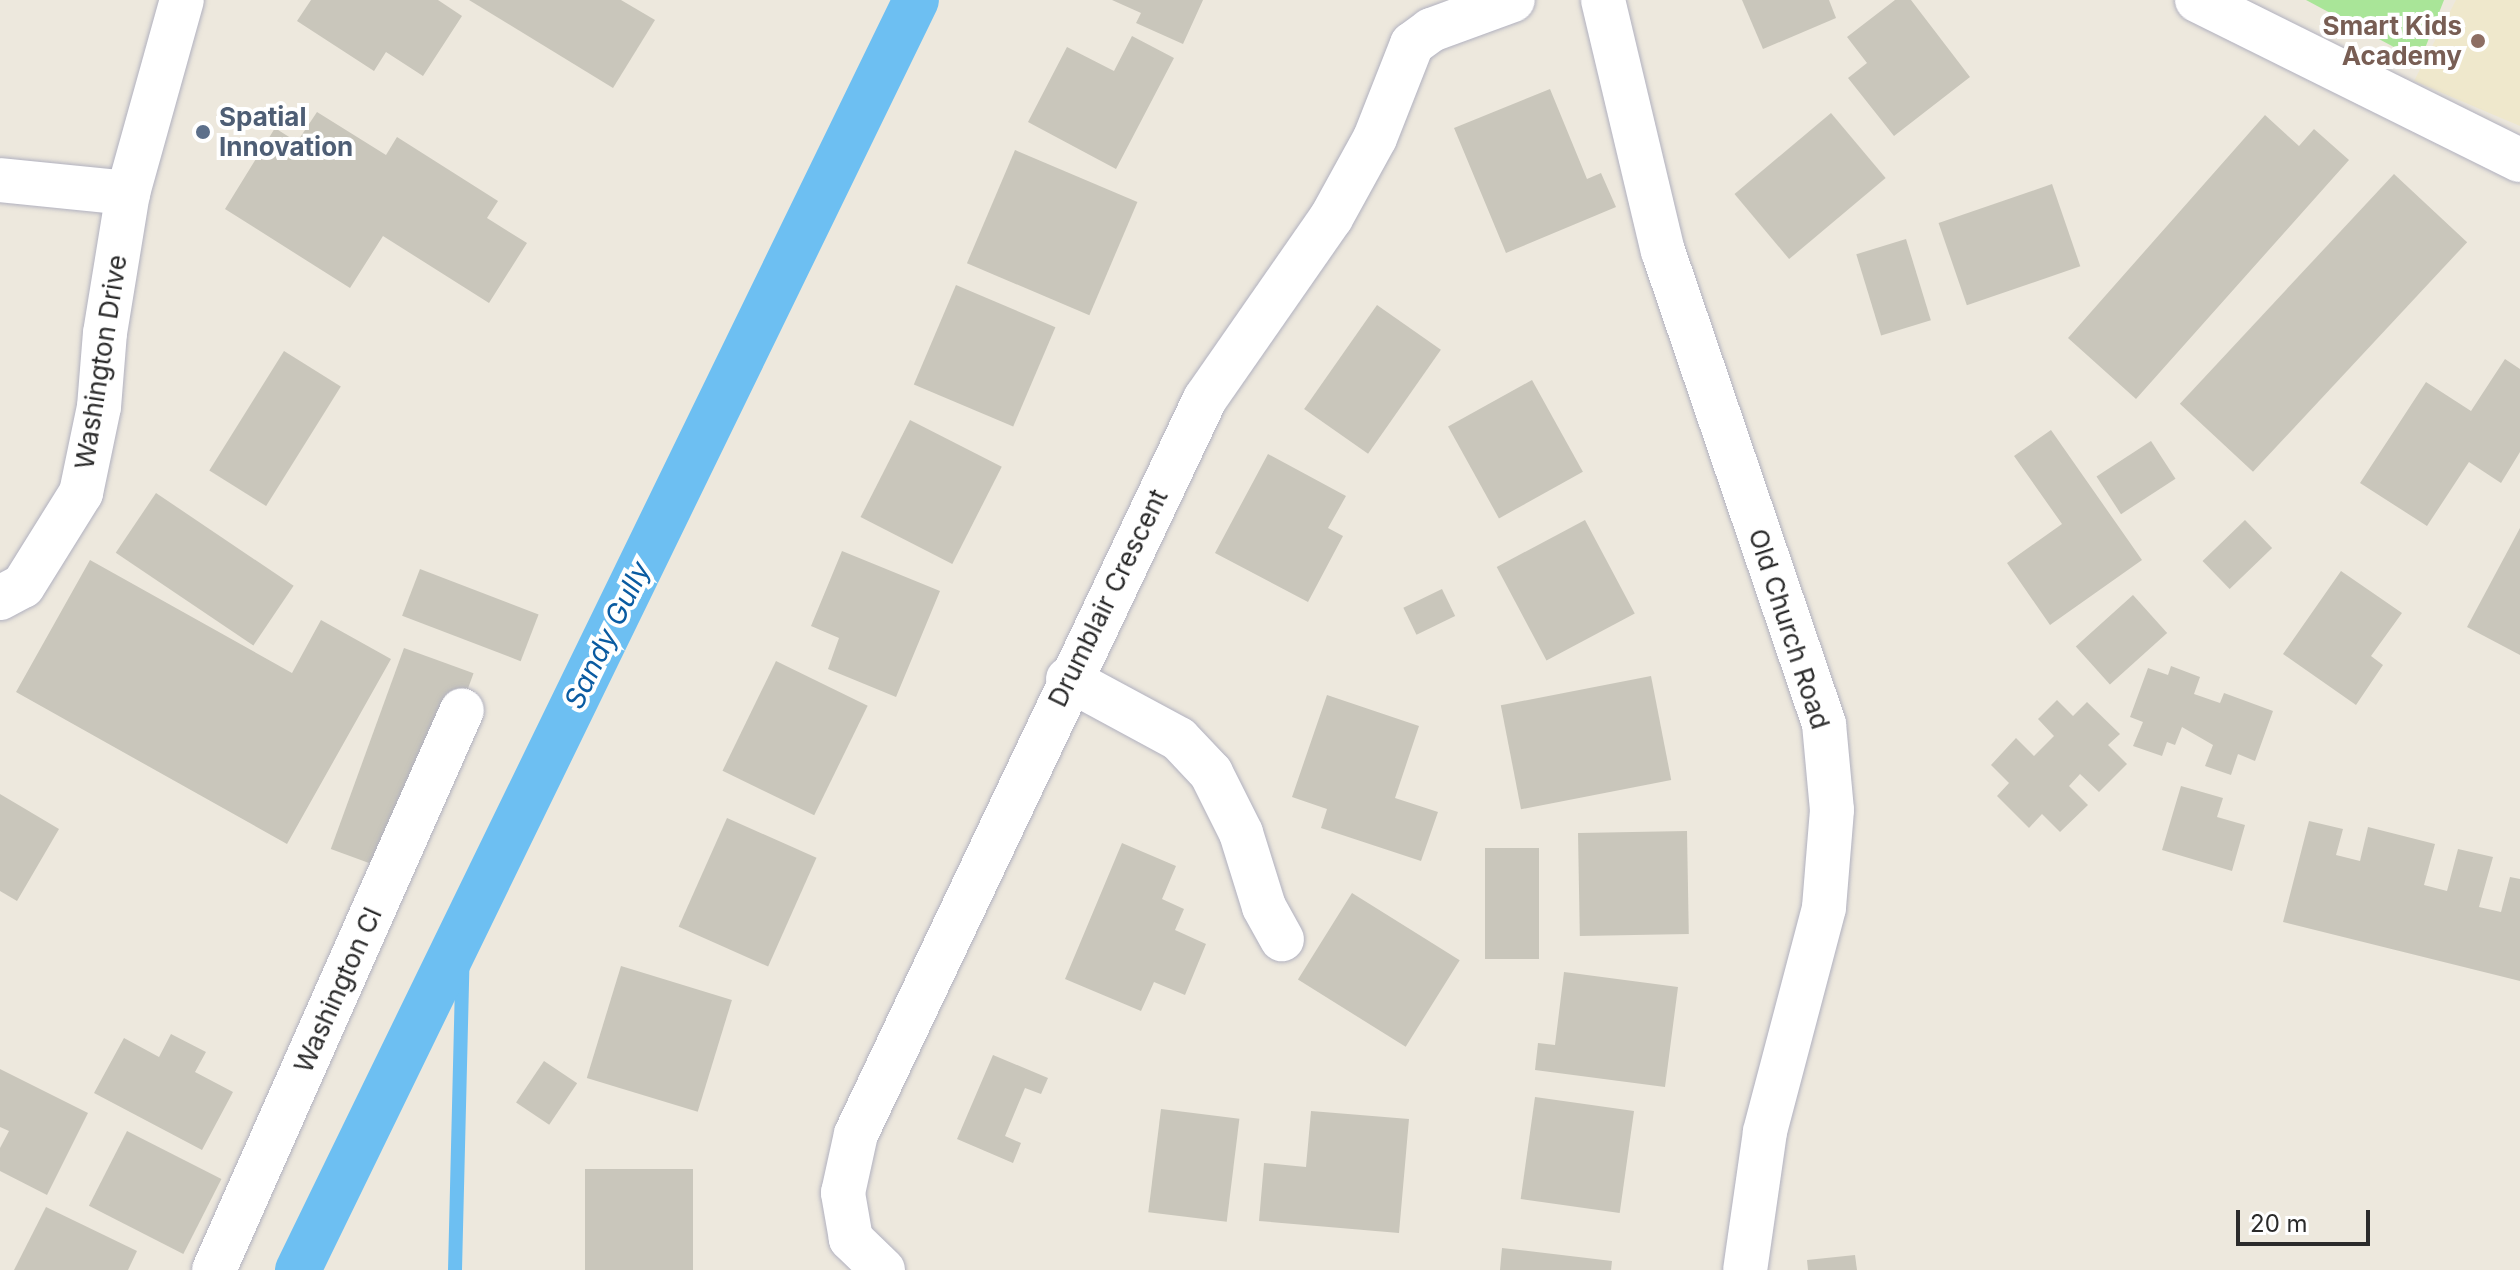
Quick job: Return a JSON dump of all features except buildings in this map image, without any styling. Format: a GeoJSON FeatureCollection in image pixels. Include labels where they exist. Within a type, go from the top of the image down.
{"type":"FeatureCollection","features":[{"type":"Feature","properties":{"kind":"street","name":"Washington Drive"},"geometry":{"type":"LineString","coordinates":[[0,598],[23,586],[81,493],[99,407],[105,333],[128,193],[182,0]]}},
{"type":"Feature","properties":{"kind":"street","name":"Drumblair Crescent"},"geometry":{"type":"LineString","coordinates":[[883,1270],[851,1239],[843,1193],[856,1134],[1068,679],[1205,399],[1331,218],[1375,138],[1412,44],[1431,30],[1513,0]]}},
{"type":"Feature","properties":{"kind":"street","name":"Old Church Road"},"geometry":{"type":"LineString","coordinates":[[1603,0],[1663,251],[1824,724],[1832,810],[1824,908],[1765,1132],[1745,1270]]}},
{"type":"Feature","properties":{"kind":"street"},"geometry":{"type":"LineString","coordinates":[[2198,0],[2520,160]]}},
{"type":"Feature","properties":{"kind":"street"},"geometry":{"type":"LineString","coordinates":[[0,180],[128,193]]}},
{"type":"Feature","properties":{"kind":"street"},"geometry":{"type":"LineString","coordinates":[[1068,679],[1179,739],[1211,773],[1241,833],[1264,907],[1282,939]]}},
{"type":"Feature","properties":{"kind":"street","name":"Washington Cl"},"geometry":{"type":"LineString","coordinates":[[214,1270],[462,710]]}},
{"type":"Feature","properties":{"kind":"shaded area","name":"Smart Kids Academy"},"geometry":{"type":"Polygon","coordinates":[[[2456,0],[2520,0],[2520,126],[2414,81],[2456,0]]]}},
{"type":"Feature","properties":{"kind":"green space"},"geometry":{"type":"Polygon","coordinates":[[[2306,0],[2444,0],[2420,61],[2306,0]]]}},
{"type":"Feature","properties":{"kind":"waterway","name":"Sandy Gully"},"geometry":{"type":"LineString","coordinates":[[298,1270],[916,0]]}},
{"type":"Feature","properties":{"kind":"waterway"},"geometry":{"type":"LineString","coordinates":[[455,1270],[463,932]]}},
{"type":"Feature","properties":{"kind":"place","name":"Smart Kids Academy"},"geometry":{"type":"Point","coordinates":[2478,41]}},
{"type":"Feature","properties":{"kind":"place","name":"Spatial Innovation"},"geometry":{"type":"Point","coordinates":[203,132]}}]}
